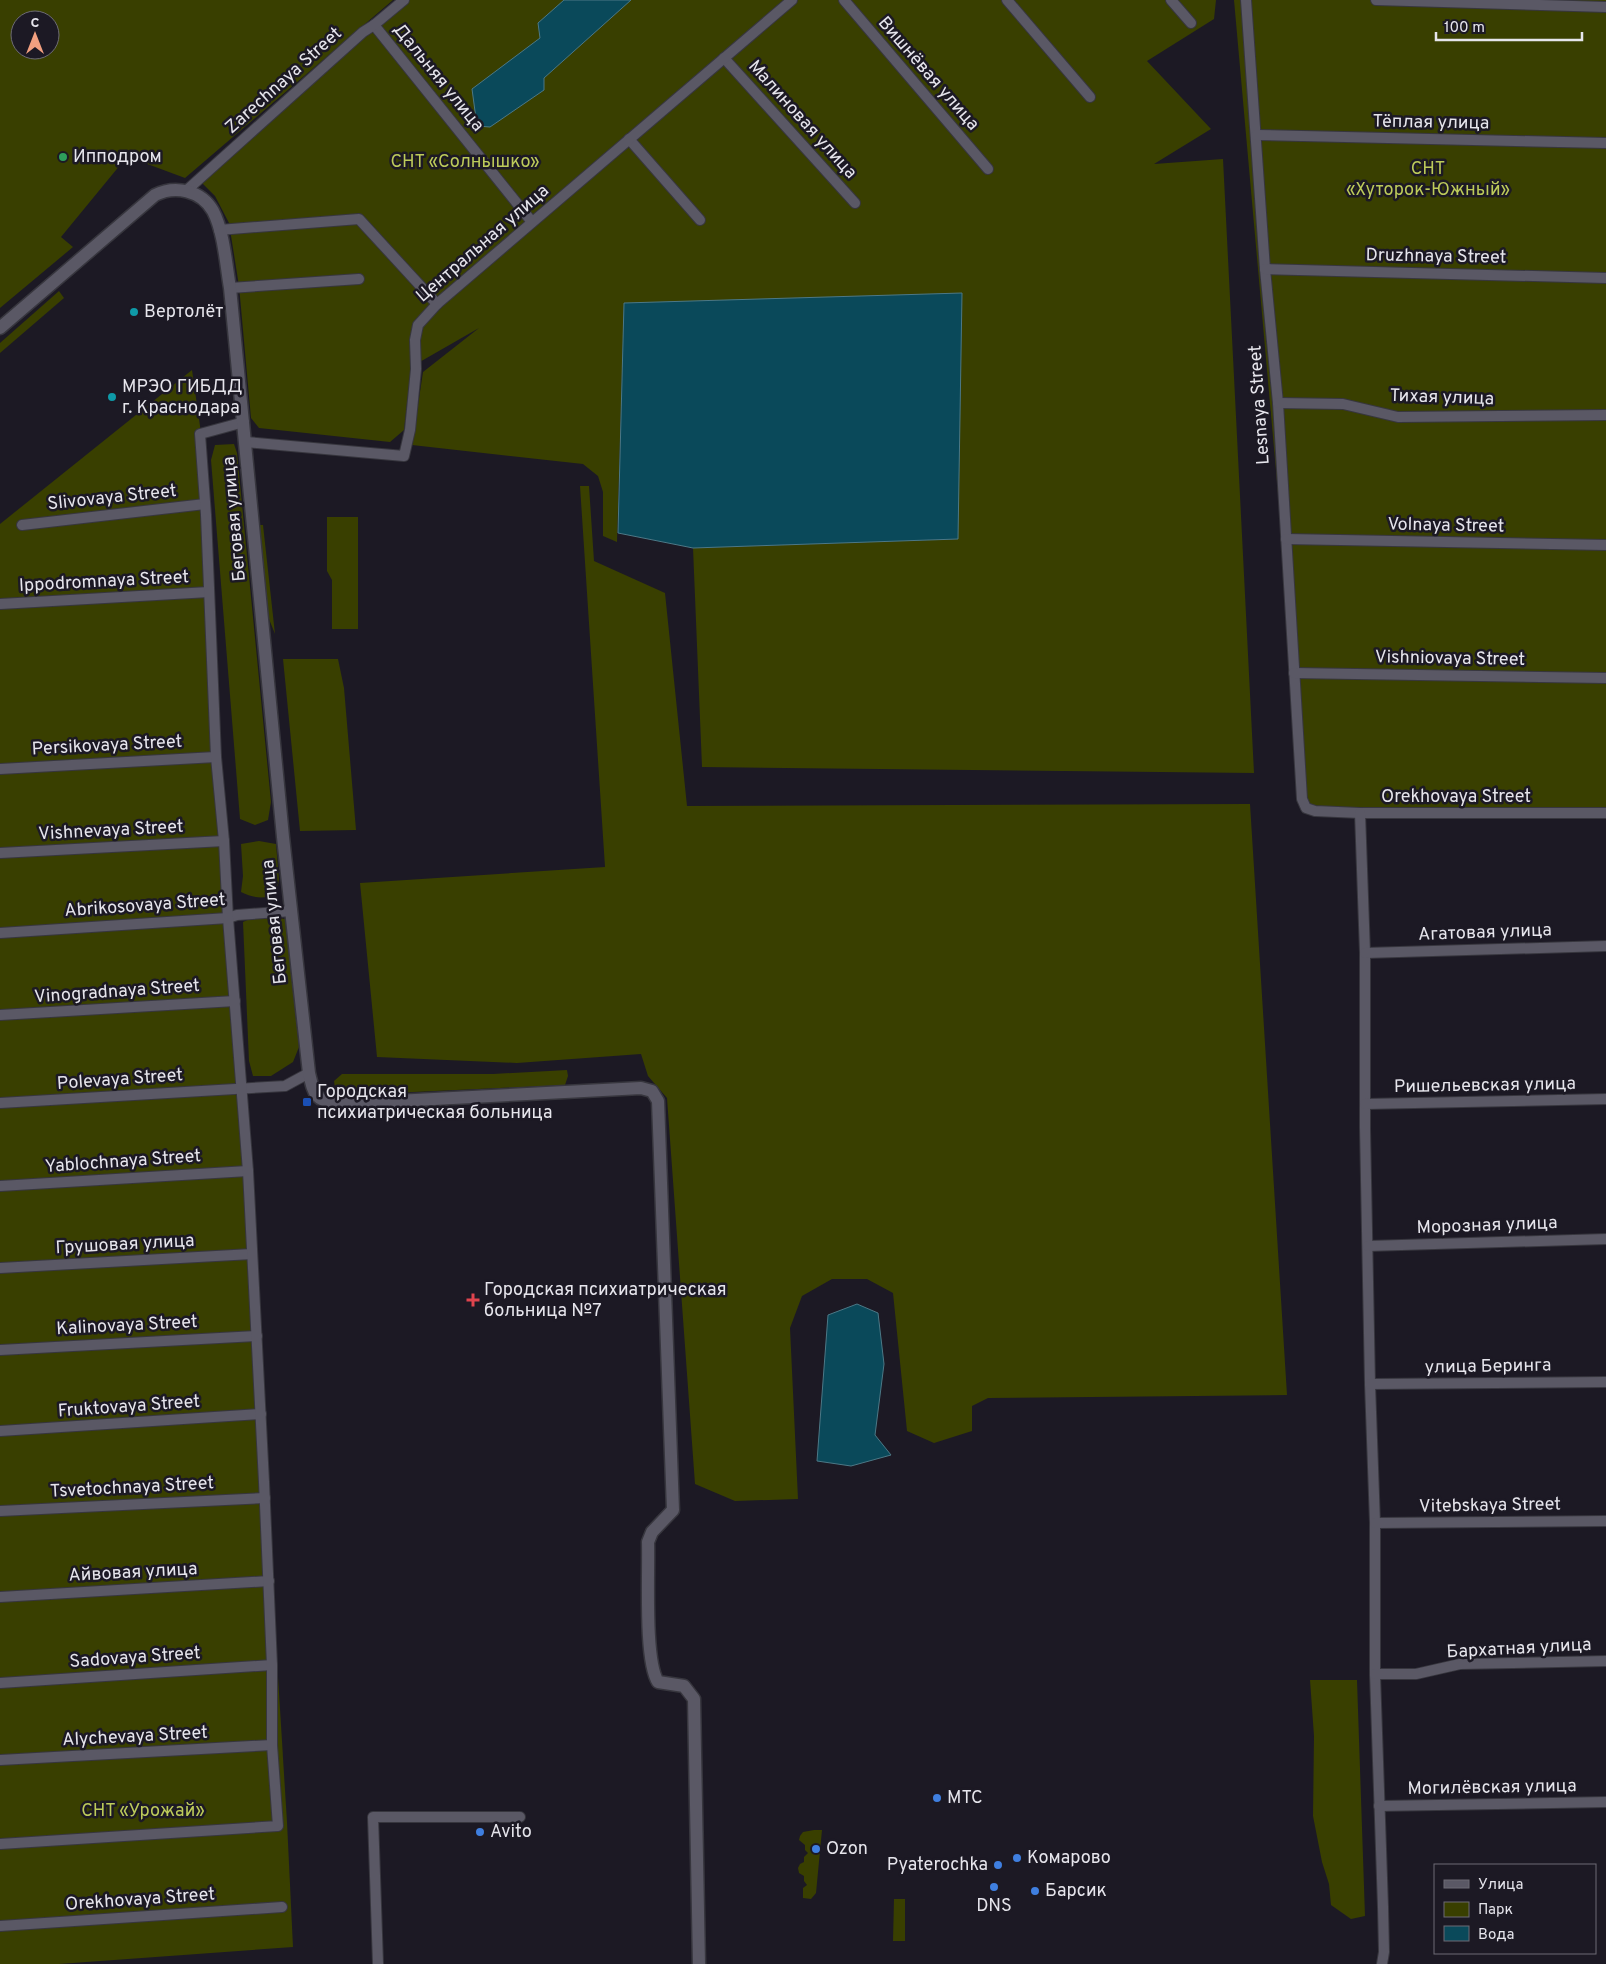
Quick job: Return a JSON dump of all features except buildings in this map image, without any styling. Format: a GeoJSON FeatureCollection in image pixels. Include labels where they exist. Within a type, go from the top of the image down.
{"type":"FeatureCollection","features":[{"type":"Feature","properties":{"kind":"street","name":"Zarechnaya Street"},"geometry":{"type":"LineString","coordinates":[[187,190],[363,32],[404,0]]}},
{"type":"Feature","properties":{"kind":"street","name":"Центральная улица"},"geometry":{"type":"LineString","coordinates":[[246,442],[404,456],[411,421],[416,369],[415,340],[418,325],[437,304],[792,0]]}},
{"type":"Feature","properties":{"kind":"street","name":"Вишнёвая улица"},"geometry":{"type":"LineString","coordinates":[[844,0],[988,169]]}},
{"type":"Feature","properties":{"kind":"street"},"geometry":{"type":"LineString","coordinates":[[1007,0],[1090,98]]}},
{"type":"Feature","properties":{"kind":"street"},"geometry":{"type":"LineString","coordinates":[[1171,0],[1191,23]]}},
{"type":"Feature","properties":{"kind":"street","name":"Lesnaya Street"},"geometry":{"type":"LineString","coordinates":[[1246,0],[1265,269],[1278,402],[1302,799],[1306,808]]}},
{"type":"Feature","properties":{"kind":"street"},"geometry":{"type":"LineString","coordinates":[[1376,0],[1606,6]]}},
{"type":"Feature","properties":{"kind":"street","name":"Дальняя улица"},"geometry":{"type":"LineString","coordinates":[[374,25],[532,222]]}},
{"type":"Feature","properties":{"kind":"street","name":"Малиновая улица"},"geometry":{"type":"LineString","coordinates":[[724,58],[855,204]]}},
{"type":"Feature","properties":{"kind":"street","name":"Тёплая улица"},"geometry":{"type":"LineString","coordinates":[[1256,136],[1606,143]]}},
{"type":"Feature","properties":{"kind":"street"},"geometry":{"type":"LineString","coordinates":[[629,139],[700,220]]}},
{"type":"Feature","properties":{"kind":"street"},"geometry":{"type":"LineString","coordinates":[[0,328],[155,195],[164,190],[187,190]]}},
{"type":"Feature","properties":{"kind":"street","name":"Беговая улица"},"geometry":{"type":"LineString","coordinates":[[187,190],[202,199],[212,210],[219,230],[230,288],[284,837],[309,1073],[314,1094],[325,1102],[339,1104],[641,1088],[652,1091],[658,1101],[673,1510],[652,1532],[648,1542],[650,1648],[654,1675],[658,1682],[684,1686],[691,1694],[699,1964]]}},
{"type":"Feature","properties":{"kind":"street"},"geometry":{"type":"LineString","coordinates":[[219,230],[359,219],[437,304]]}},
{"type":"Feature","properties":{"kind":"street","name":"Druzhnaya Street"},"geometry":{"type":"LineString","coordinates":[[1265,269],[1606,278]]}},
{"type":"Feature","properties":{"kind":"street"},"geometry":{"type":"LineString","coordinates":[[230,288],[359,279]]}},
{"type":"Feature","properties":{"kind":"street","name":"Тихая улица"},"geometry":{"type":"LineString","coordinates":[[1278,402],[1343,404],[1398,417],[1606,415]]}},
{"type":"Feature","properties":{"kind":"street"},"geometry":{"type":"LineString","coordinates":[[0,1844],[278,1826],[272,1746],[269,1581],[248,1171],[216,756],[205,504],[200,434],[244,422]]}},
{"type":"Feature","properties":{"kind":"street","name":"Slivovaya Street"},"geometry":{"type":"LineString","coordinates":[[22,525],[205,504]]}},
{"type":"Feature","properties":{"kind":"street","name":"Volnaya Street"},"geometry":{"type":"LineString","coordinates":[[1286,539],[1606,545]]}},
{"type":"Feature","properties":{"kind":"street","name":"Ippodromnaya Street"},"geometry":{"type":"LineString","coordinates":[[0,604],[209,592]]}},
{"type":"Feature","properties":{"kind":"street","name":"Vishniovaya Street"},"geometry":{"type":"LineString","coordinates":[[1294,673],[1606,678]]}},
{"type":"Feature","properties":{"kind":"street","name":"Persikovaya Street"},"geometry":{"type":"LineString","coordinates":[[0,769],[216,756]]}},
{"type":"Feature","properties":{"kind":"street","name":"Orekhovaya Street"},"geometry":{"type":"LineString","coordinates":[[1306,808],[1315,811],[1360,813],[1606,813]]}},
{"type":"Feature","properties":{"kind":"street"},"geometry":{"type":"LineString","coordinates":[[1360,813],[1365,953],[1365,1104],[1370,1384],[1375,1523],[1375,1674],[1384,1952],[1382,1964]]}},
{"type":"Feature","properties":{"kind":"street","name":"Vishnevaya Street"},"geometry":{"type":"LineString","coordinates":[[0,853],[224,841]]}},
{"type":"Feature","properties":{"kind":"street","name":"Abrikosovaya Street"},"geometry":{"type":"LineString","coordinates":[[0,933],[228,918],[237,915],[292,911]]}},
{"type":"Feature","properties":{"kind":"street","name":"Агатовая улица"},"geometry":{"type":"LineString","coordinates":[[1365,953],[1606,946]]}},
{"type":"Feature","properties":{"kind":"street","name":"Vinogradnaya Street"},"geometry":{"type":"LineString","coordinates":[[0,1015],[235,1001]]}},
{"type":"Feature","properties":{"kind":"street","name":"Polevaya Street"},"geometry":{"type":"LineString","coordinates":[[0,1103],[285,1086],[309,1073]]}},
{"type":"Feature","properties":{"kind":"street","name":"Ришельевская улица"},"geometry":{"type":"LineString","coordinates":[[1365,1104],[1606,1099]]}},
{"type":"Feature","properties":{"kind":"street","name":"Yablochnaya Street"},"geometry":{"type":"LineString","coordinates":[[0,1186],[248,1171]]}},
{"type":"Feature","properties":{"kind":"street","name":"Морозная улица"},"geometry":{"type":"LineString","coordinates":[[1368,1246],[1606,1240]]}},
{"type":"Feature","properties":{"kind":"street","name":"Грушовая улица"},"geometry":{"type":"LineString","coordinates":[[0,1268],[252,1254]]}},
{"type":"Feature","properties":{"kind":"street","name":"Kalinovaya Street"},"geometry":{"type":"LineString","coordinates":[[0,1350],[257,1336]]}},
{"type":"Feature","properties":{"kind":"street","name":"улица Беринга"},"geometry":{"type":"LineString","coordinates":[[1370,1384],[1606,1382]]}},
{"type":"Feature","properties":{"kind":"street","name":"Fruktovaya Street"},"geometry":{"type":"LineString","coordinates":[[0,1431],[261,1414]]}},
{"type":"Feature","properties":{"kind":"street","name":"Tsvetochnaya Street"},"geometry":{"type":"LineString","coordinates":[[0,1511],[265,1498]]}},
{"type":"Feature","properties":{"kind":"street","name":"Vitebskaya Street"},"geometry":{"type":"LineString","coordinates":[[1375,1523],[1606,1521]]}},
{"type":"Feature","properties":{"kind":"street","name":"Айвовая улица"},"geometry":{"type":"LineString","coordinates":[[0,1597],[269,1581]]}},
{"type":"Feature","properties":{"kind":"street","name":"Бархатная улица"},"geometry":{"type":"LineString","coordinates":[[1375,1674],[1416,1674],[1460,1664],[1606,1661]]}},
{"type":"Feature","properties":{"kind":"street","name":"Sadovaya Street"},"geometry":{"type":"LineString","coordinates":[[0,1683],[272,1665]]}},
{"type":"Feature","properties":{"kind":"street","name":"Alychevaya Street"},"geometry":{"type":"LineString","coordinates":[[0,1760],[272,1746]]}},
{"type":"Feature","properties":{"kind":"street","name":"Могилёвская улица"},"geometry":{"type":"LineString","coordinates":[[1379,1806],[1606,1802]]}},
{"type":"Feature","properties":{"kind":"street"},"geometry":{"type":"LineString","coordinates":[[378,1964],[373,1817],[520,1817]]}},
{"type":"Feature","properties":{"kind":"street","name":"Orekhovaya Street"},"geometry":{"type":"LineString","coordinates":[[0,1926],[282,1907]]}},
{"type":"Feature","properties":{"kind":"green space","name":"Ипподром"},"geometry":{"type":"Polygon","coordinates":[[[0,0],[393,0],[185,178],[142,162],[130,153],[61,237],[73,247],[0,308],[0,0]]]}},
{"type":"Feature","properties":{"kind":"green space","name":"СНТ «Солнышко»"},"geometry":{"type":"Polygon","coordinates":[[[406,0],[1216,0],[1214,19],[1147,61],[1211,129],[1154,164],[1223,159],[1254,773],[702,767],[693,548],[958,539],[624,303],[617,542],[603,536],[603,492],[598,476],[583,464],[412,445],[423,372],[479,328],[411,367],[404,430],[390,442],[259,428],[251,418],[239,286],[229,223],[215,196],[199,180],[406,0]]]}},
{"type":"Feature","properties":{"kind":"green space","name":"СНТ «Хуторок-Южный»"},"geometry":{"type":"Polygon","coordinates":[[[1234,0],[1606,0],[1606,813],[1360,813],[1306,807],[1234,0]]]}},
{"type":"Feature","properties":{"kind":"green space"},"geometry":{"type":"Polygon","coordinates":[[[59,291],[64,298],[0,353],[0,343],[59,291]]]}},
{"type":"Feature","properties":{"kind":"green space","name":"СНТ «Урожай»"},"geometry":{"type":"Polygon","coordinates":[[[192,370],[201,433],[287,1822],[293,1947],[59,1964],[0,1964],[0,524],[192,370]]]}},
{"type":"Feature","properties":{"kind":"green space"},"geometry":{"type":"Polygon","coordinates":[[[234,444],[237,453],[271,802],[268,820],[255,825],[240,819],[211,460],[215,445],[234,444]]]}},
{"type":"Feature","properties":{"kind":"green space"},"geometry":{"type":"Polygon","coordinates":[[[580,486],[589,486],[594,561],[665,593],[687,806],[1250,804],[1287,1395],[988,1398],[972,1406],[972,1431],[934,1443],[907,1431],[893,1293],[867,1279],[832,1279],[802,1296],[790,1328],[798,1499],[735,1501],[695,1484],[667,1098],[648,1076],[641,1054],[517,1063],[377,1057],[360,883],[605,867],[580,486]]]}},
{"type":"Feature","properties":{"kind":"green space"},"geometry":{"type":"Polygon","coordinates":[[[327,517],[358,517],[358,629],[332,629],[332,580],[327,571],[327,517]]]}},
{"type":"Feature","properties":{"kind":"green space"},"geometry":{"type":"Polygon","coordinates":[[[258,525],[263,525],[275,634],[267,614],[258,525]]]}},
{"type":"Feature","properties":{"kind":"green space"},"geometry":{"type":"Polygon","coordinates":[[[283,659],[338,659],[344,688],[356,830],[300,831],[283,659]]]}},
{"type":"Feature","properties":{"kind":"green space"},"geometry":{"type":"Polygon","coordinates":[[[259,841],[276,844],[279,879],[276,895],[258,897],[241,892],[243,876],[241,844],[259,841]]]}},
{"type":"Feature","properties":{"kind":"green space"},"geometry":{"type":"Polygon","coordinates":[[[273,917],[285,919],[299,1047],[293,1062],[271,1076],[253,1076],[249,1061],[243,922],[252,918],[273,917]]]}},
{"type":"Feature","properties":{"kind":"green space"},"geometry":{"type":"Polygon","coordinates":[[[567,1070],[568,1076],[565,1085],[349,1095],[335,1088],[334,1081],[342,1074],[493,1074],[567,1070]]]}},
{"type":"Feature","properties":{"kind":"green space"},"geometry":{"type":"Polygon","coordinates":[[[1310,1680],[1357,1680],[1365,1916],[1351,1919],[1331,1905],[1329,1884],[1322,1862],[1313,1816],[1314,1736],[1310,1680]]]}},
{"type":"Feature","properties":{"kind":"green space"},"geometry":{"type":"Polygon","coordinates":[[[822,1830],[816,1893],[811,1899],[803,1898],[803,1888],[807,1885],[804,1881],[804,1876],[799,1873],[798,1868],[804,1862],[804,1857],[808,1853],[805,1850],[805,1845],[799,1840],[803,1832],[822,1830]]]}},
{"type":"Feature","properties":{"kind":"green space"},"geometry":{"type":"Polygon","coordinates":[[[894,1899],[905,1899],[905,1941],[893,1941],[894,1899]]]}},
{"type":"Feature","properties":{"kind":"water"},"geometry":{"type":"Polygon","coordinates":[[[564,0],[631,0],[544,78],[544,90],[490,127],[477,126],[472,89],[540,38],[538,23],[564,0]]]}},
{"type":"Feature","properties":{"kind":"water"},"geometry":{"type":"Polygon","coordinates":[[[962,293],[958,539],[693,548],[618,533],[624,303],[962,293]]]}},
{"type":"Feature","properties":{"kind":"water"},"geometry":{"type":"Polygon","coordinates":[[[857,1304],[878,1313],[884,1364],[875,1435],[891,1455],[851,1466],[817,1461],[828,1315],[857,1304]]]}},
{"type":"Feature","properties":{"kind":"place","name":"Ипподром"},"geometry":{"type":"Point","coordinates":[63,157]}},
{"type":"Feature","properties":{"kind":"place","name":"Вертолёт"},"geometry":{"type":"Point","coordinates":[134,312]}},
{"type":"Feature","properties":{"kind":"place","name":"МРЭО ГИБДД г. Краснодара"},"geometry":{"type":"Point","coordinates":[112,397]}},
{"type":"Feature","properties":{"kind":"place","name":"Городская психиатрическая больница"},"geometry":{"type":"Point","coordinates":[307,1102]}},
{"type":"Feature","properties":{"kind":"place","name":"Городская психиатрическая больница №7"},"geometry":{"type":"Point","coordinates":[473,1300]}},
{"type":"Feature","properties":{"kind":"place","name":"МТС"},"geometry":{"type":"Point","coordinates":[937,1798]}},
{"type":"Feature","properties":{"kind":"place","name":"Avito"},"geometry":{"type":"Point","coordinates":[480,1832]}},
{"type":"Feature","properties":{"kind":"place","name":"Ozon"},"geometry":{"type":"Point","coordinates":[816,1849]}},
{"type":"Feature","properties":{"kind":"place","name":"Комарово"},"geometry":{"type":"Point","coordinates":[1017,1858]}},
{"type":"Feature","properties":{"kind":"place","name":"Pyaterochka"},"geometry":{"type":"Point","coordinates":[998,1865]}},
{"type":"Feature","properties":{"kind":"place","name":"DNS"},"geometry":{"type":"Point","coordinates":[994,1887]}},
{"type":"Feature","properties":{"kind":"place","name":"Барсик"},"geometry":{"type":"Point","coordinates":[1035,1891]}}]}
